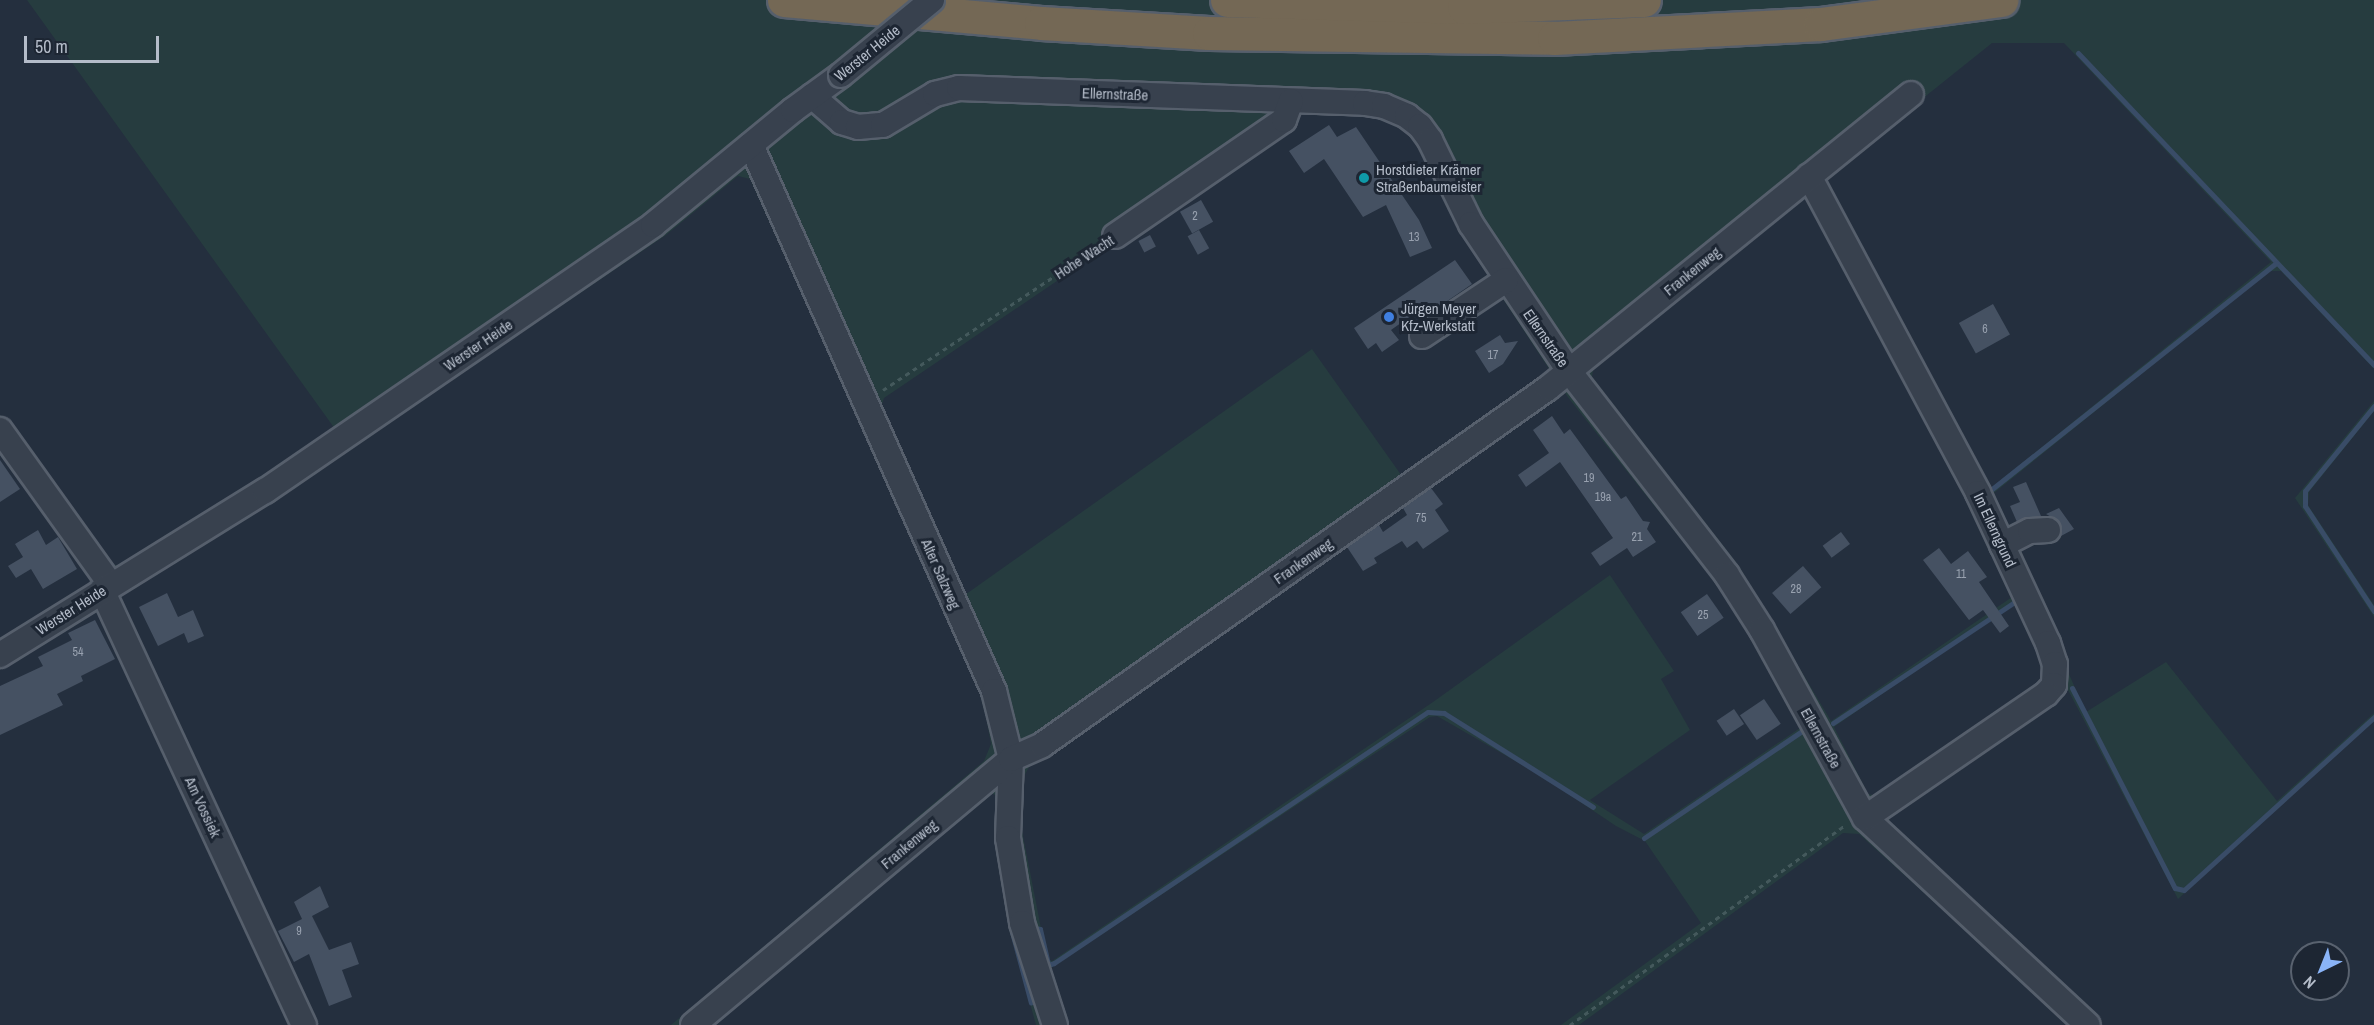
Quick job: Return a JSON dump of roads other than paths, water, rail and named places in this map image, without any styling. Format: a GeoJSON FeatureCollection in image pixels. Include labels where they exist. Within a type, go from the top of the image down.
{"type":"FeatureCollection","features":[{"type":"Feature","properties":{"kind":"highway"},"geometry":{"type":"LineString","coordinates":[[784,0],[1041,23],[1209,33],[1554,38],[1821,24],[2001,0]]}},
{"type":"Feature","properties":{"kind":"highway"},"geometry":{"type":"LineString","coordinates":[[1227,0],[1464,7],[1644,0]]}},
{"type":"Feature","properties":{"kind":"street","name":"Werster Heide"},"geometry":{"type":"LineString","coordinates":[[0,655],[106,587],[265,491],[653,225],[932,0]]}},
{"type":"Feature","properties":{"kind":"street","name":"Ellernstraße"},"geometry":{"type":"LineString","coordinates":[[812,96],[842,122],[858,127],[883,125],[935,94],[959,88],[1365,103],[1396,110],[1420,126],[1430,140],[1471,225],[1506,280],[1569,371],[1727,575],[1762,630],[1864,816],[2088,1025]]}},
{"type":"Feature","properties":{"kind":"street","name":"Frankenweg"},"geometry":{"type":"LineString","coordinates":[[693,1025],[1011,759],[1042,745],[1548,388],[1911,94]]}},
{"type":"Feature","properties":{"kind":"street","name":"Hohe Wacht"},"geometry":{"type":"LineString","coordinates":[[1115,236],[1284,120],[1291,101]]}},
{"type":"Feature","properties":{"kind":"street","name":"Alter Salzweg"},"geometry":{"type":"LineString","coordinates":[[751,145],[864,403],[1002,686],[1011,759],[1008,838],[1022,923],[1055,1025]]}},
{"type":"Feature","properties":{"kind":"street","name":"Im Ellerngrund"},"geometry":{"type":"LineString","coordinates":[[1809,176],[1978,493],[2048,643],[2055,664],[2054,685],[2046,694],[1864,816]]}},
{"type":"Feature","properties":{"kind":"street"},"geometry":{"type":"LineString","coordinates":[[1422,336],[1506,280]]}},
{"type":"Feature","properties":{"kind":"street","name":"Am Vossiek"},"geometry":{"type":"LineString","coordinates":[[0,430],[106,587],[304,1025]]}},
{"type":"Feature","properties":{"kind":"street"},"geometry":{"type":"LineString","coordinates":[[2002,545],[2030,531],[2048,530]]}},
{"type":"Feature","properties":{"kind":"waterway"},"geometry":{"type":"LineString","coordinates":[[2078,53],[2374,365]]}},
{"type":"Feature","properties":{"kind":"waterway"},"geometry":{"type":"LineString","coordinates":[[1992,489],[2276,263]]}},
{"type":"Feature","properties":{"kind":"waterway"},"geometry":{"type":"LineString","coordinates":[[2374,406],[2305,491],[2305,506],[2374,611]]}},
{"type":"Feature","properties":{"kind":"waterway"},"geometry":{"type":"LineString","coordinates":[[1833,723],[2019,599]]}},
{"type":"Feature","properties":{"kind":"waterway"},"geometry":{"type":"LineString","coordinates":[[2072,688],[2175,888],[2184,890],[2374,717]]}},
{"type":"Feature","properties":{"kind":"waterway"},"geometry":{"type":"LineString","coordinates":[[1035,928],[1040,929],[1048,965],[1054,963],[1428,712],[1444,713],[1593,807]]}},
{"type":"Feature","properties":{"kind":"waterway"},"geometry":{"type":"LineString","coordinates":[[1644,838],[1802,731]]}},
{"type":"Feature","properties":{"kind":"waterway"},"geometry":{"type":"LineString","coordinates":[[1000,861],[1012,932],[1031,1003]]}},
{"type":"Feature","properties":{"kind":"place","name":"Horstdieter Krämer Straßenbaumeister"},"geometry":{"type":"Point","coordinates":[1364,178]}},
{"type":"Feature","properties":{"kind":"place","name":"Jürgen Meyer Kfz-Werkstatt"},"geometry":{"type":"Point","coordinates":[1389,317]}}]}
